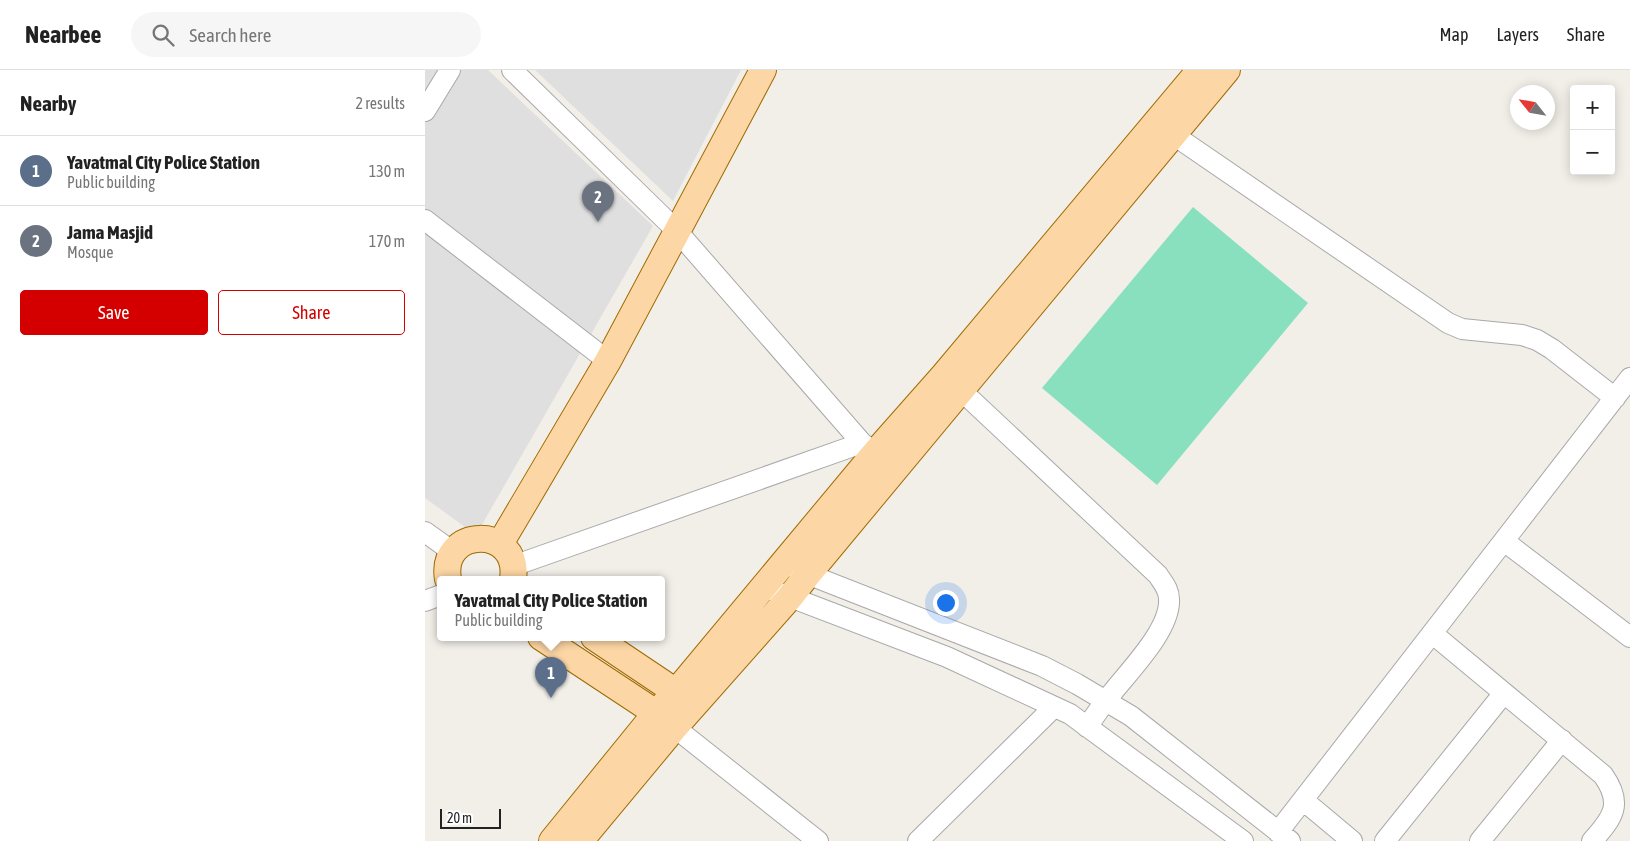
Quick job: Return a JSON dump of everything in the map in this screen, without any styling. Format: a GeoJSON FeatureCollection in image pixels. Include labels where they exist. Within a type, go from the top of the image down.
{"type":"FeatureCollection","features":[{"type":"Feature","properties":{"kind":"main road"},"geometry":{"type":"LineString","coordinates":[[500,544],[608,361],[763,70]]}},
{"type":"Feature","properties":{"kind":"main road"},"geometry":{"type":"LineString","coordinates":[[1165,129],[1200,70]]}},
{"type":"Feature","properties":{"kind":"main road"},"geometry":{"type":"LineString","coordinates":[[552,841],[665,720],[790,597],[952,383],[1165,129],[1227,70]]}},
{"type":"Feature","properties":{"kind":"main road"},"geometry":{"type":"LineString","coordinates":[[580,841],[665,720],[676,692],[783,565],[869,448],[952,383]]}},
{"type":"Feature","properties":{"kind":"main road"},"geometry":{"type":"LineString","coordinates":[[448,576],[448,561],[453,552],[460,544],[470,539],[480,538],[490,539],[500,544],[507,551],[512,561],[513,573]]}},
{"type":"Feature","properties":{"kind":"main road"},"geometry":{"type":"LineString","coordinates":[[547,641],[665,720]]}},
{"type":"Feature","properties":{"kind":"main road"},"geometry":{"type":"LineString","coordinates":[[600,641],[676,692]]}},
{"type":"Feature","properties":{"kind":"street"},"geometry":{"type":"LineString","coordinates":[[425,111],[450,70]]}},
{"type":"Feature","properties":{"kind":"street"},"geometry":{"type":"LineString","coordinates":[[512,70],[677,231],[869,448],[513,573]]}},
{"type":"Feature","properties":{"kind":"street"},"geometry":{"type":"LineString","coordinates":[[1165,129],[1448,323],[1463,329],[1522,335],[1537,340],[1552,348],[1615,398]]}},
{"type":"Feature","properties":{"kind":"street"},"geometry":{"type":"LineString","coordinates":[[425,220],[608,361]]}},
{"type":"Feature","properties":{"kind":"street"},"geometry":{"type":"LineString","coordinates":[[783,565],[1042,666],[1077,684],[1131,716],[1284,836],[1303,800],[1630,378]]}},
{"type":"Feature","properties":{"kind":"street"},"geometry":{"type":"LineString","coordinates":[[952,383],[1158,575],[1168,589],[1167,617],[1159,634],[1105,700],[1087,727]]}},
{"type":"Feature","properties":{"kind":"street"},"geometry":{"type":"LineString","coordinates":[[425,532],[453,552]]}},
{"type":"Feature","properties":{"kind":"street"},"geometry":{"type":"LineString","coordinates":[[1504,541],[1630,637]]}},
{"type":"Feature","properties":{"kind":"street"},"geometry":{"type":"LineString","coordinates":[[764,587],[947,657],[1069,714],[1243,841]]}},
{"type":"Feature","properties":{"kind":"street"},"geometry":{"type":"LineString","coordinates":[[425,601],[437,597]]}},
{"type":"Feature","properties":{"kind":"street"},"geometry":{"type":"LineString","coordinates":[[1433,634],[1603,774],[1610,784],[1615,798],[1611,817],[1605,828],[1593,841]]}},
{"type":"Feature","properties":{"kind":"street"},"geometry":{"type":"LineString","coordinates":[[1385,841],[1504,693]]}},
{"type":"Feature","properties":{"kind":"street"},"geometry":{"type":"LineString","coordinates":[[918,841],[1054,707]]}},
{"type":"Feature","properties":{"kind":"street"},"geometry":{"type":"LineString","coordinates":[[665,720],[818,841]]}},
{"type":"Feature","properties":{"kind":"street"},"geometry":{"type":"LineString","coordinates":[[1479,841],[1561,740]]}},
{"type":"Feature","properties":{"kind":"street"},"geometry":{"type":"LineString","coordinates":[[1303,800],[1352,841]]}},
{"type":"Feature","properties":{"kind":"shaded area"},"geometry":{"type":"Polygon","coordinates":[[[425,70],[488,70],[653,226],[476,535],[425,498],[425,70]]]}},
{"type":"Feature","properties":{"kind":"shaded area"},"geometry":{"type":"Polygon","coordinates":[[[535,70],[741,70],[673,201],[535,70]]]}},
{"type":"Feature","properties":{"kind":"green space"},"geometry":{"type":"Polygon","coordinates":[[[1193,207],[1308,303],[1157,485],[1042,388],[1193,207]]]}},
{"type":"Feature","properties":{"kind":"place","name":"Jama Masjid"},"geometry":{"type":"Point","coordinates":[598,222]}},
{"type":"Feature","properties":{"kind":"place","name":"Yavatmal City Police Station"},"geometry":{"type":"Point","coordinates":[551,698]}}]}
